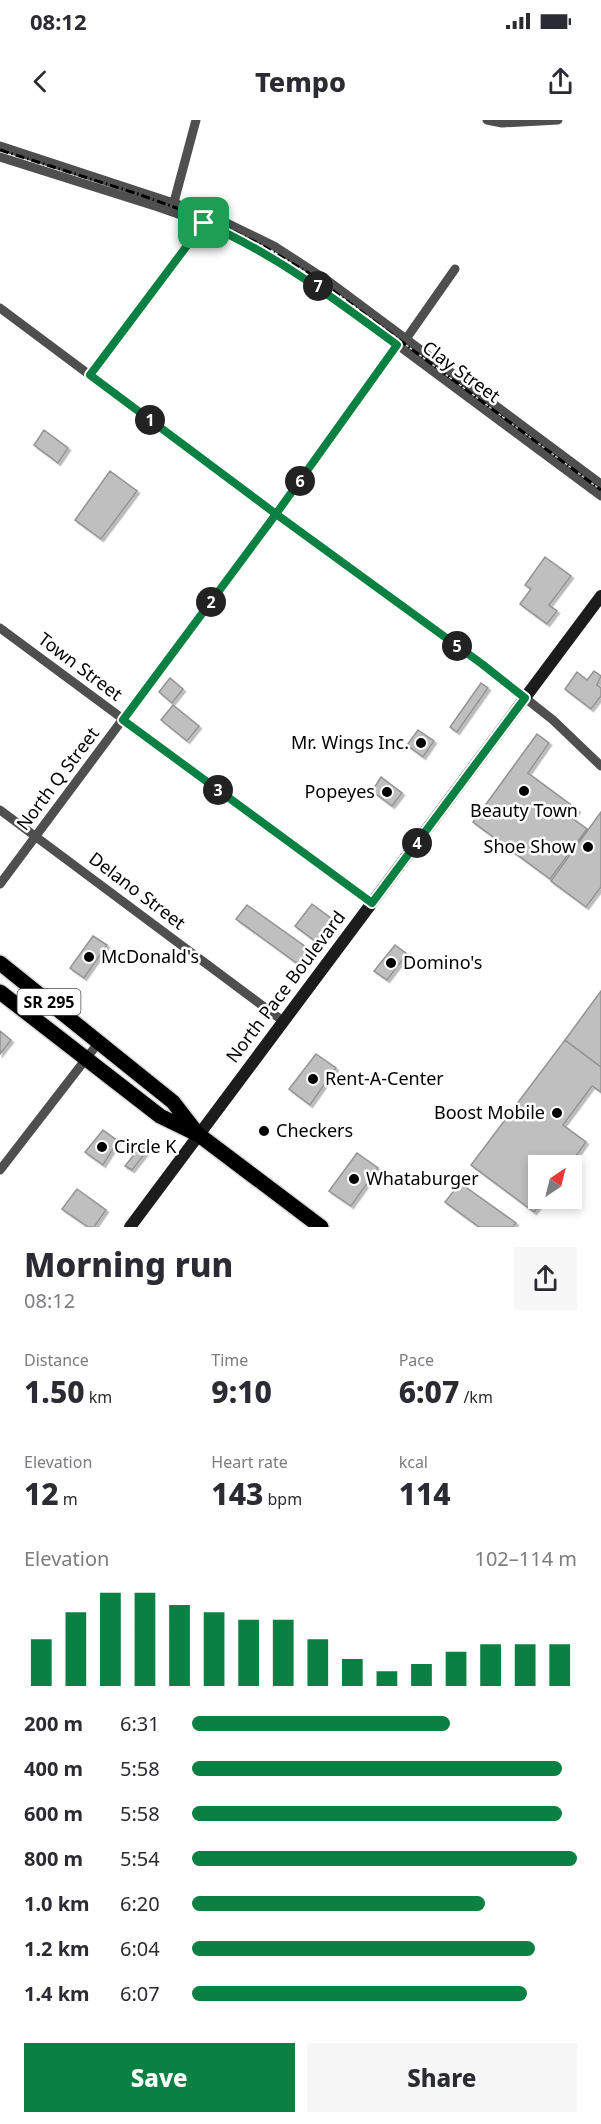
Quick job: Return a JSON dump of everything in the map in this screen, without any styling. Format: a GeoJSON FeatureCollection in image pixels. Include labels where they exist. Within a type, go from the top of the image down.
{"type":"FeatureCollection","features":[{"type":"Feature","properties":{"kind":"main road","name":"North Pace Boulevard"},"geometry":{"type":"LineString","coordinates":[[130,1227],[601,596]]}},
{"type":"Feature","properties":{"kind":"main road","name":"SR 295"},"geometry":{"type":"LineString","coordinates":[[0,963],[173,1102],[199,1135]]}},
{"type":"Feature","properties":{"kind":"main road","name":"SR 295"},"geometry":{"type":"LineString","coordinates":[[0,992],[160,1116],[199,1135],[321,1227]]}},
{"type":"Feature","properties":{"kind":"street"},"geometry":{"type":"LineString","coordinates":[[174,202],[196,120]]}},
{"type":"Feature","properties":{"kind":"street"},"geometry":{"type":"LineString","coordinates":[[487,120],[502,123],[558,120]]}},
{"type":"Feature","properties":{"kind":"street","name":"Clay Street"},"geometry":{"type":"LineString","coordinates":[[0,146],[174,202],[207,219],[325,291],[601,496]]}},
{"type":"Feature","properties":{"kind":"street","name":"Clay Street"},"geometry":{"type":"LineString","coordinates":[[0,157],[207,219],[261,239],[311,269],[601,484]]}},
{"type":"Feature","properties":{"kind":"street"},"geometry":{"type":"LineString","coordinates":[[90,375],[207,219]]}},
{"type":"Feature","properties":{"kind":"street"},"geometry":{"type":"LineString","coordinates":[[406,339],[455,268]]}},
{"type":"Feature","properties":{"kind":"street"},"geometry":{"type":"LineString","coordinates":[[0,308],[482,664],[561,727],[601,766]]}},
{"type":"Feature","properties":{"kind":"street","name":"North Q Street"},"geometry":{"type":"LineString","coordinates":[[0,884],[276,514],[397,345]]}},
{"type":"Feature","properties":{"kind":"street","name":"Town Street"},"geometry":{"type":"LineString","coordinates":[[0,628],[372,903]]}},
{"type":"Feature","properties":{"kind":"street","name":"Delano Street"},"geometry":{"type":"LineString","coordinates":[[0,810],[283,1021]]}},
{"type":"Feature","properties":{"kind":"street"},"geometry":{"type":"LineString","coordinates":[[0,1170],[99,1042]]}},
{"type":"Feature","properties":{"kind":"building"},"geometry":{"type":"Polygon","coordinates":[[[44,430],[68,448],[58,463],[34,445],[44,430]]]}},
{"type":"Feature","properties":{"kind":"building"},"geometry":{"type":"Polygon","coordinates":[[[110,471],[137,491],[101,539],[75,520],[110,471]]]}},
{"type":"Feature","properties":{"kind":"building"},"geometry":{"type":"Polygon","coordinates":[[[545,557],[571,576],[549,605],[557,611],[547,624],[520,604],[531,589],[525,585],[545,557]]]}},
{"type":"Feature","properties":{"kind":"building"},"geometry":{"type":"Polygon","coordinates":[[[594,671],[601,676],[597,685],[601,688],[601,696],[591,709],[565,689],[577,672],[587,680],[594,671]]]}},
{"type":"Feature","properties":{"kind":"building"},"geometry":{"type":"Polygon","coordinates":[[[170,678],[183,689],[172,703],[159,692],[170,678]]]}},
{"type":"Feature","properties":{"kind":"building"},"geometry":{"type":"Polygon","coordinates":[[[481,683],[488,688],[457,732],[450,727],[481,683]]]}},
{"type":"Feature","properties":{"kind":"building"},"geometry":{"type":"Polygon","coordinates":[[[173,705],[199,726],[187,741],[161,720],[173,705]]]}},
{"type":"Feature","properties":{"kind":"building","name":"Mr. Wings Inc."},"geometry":{"type":"Polygon","coordinates":[[[418,730],[434,741],[423,757],[407,745],[418,730]]]}},
{"type":"Feature","properties":{"kind":"building","name":"Beauty Town"},"geometry":{"type":"Polygon","coordinates":[[[537,734],[549,743],[528,773],[578,810],[572,818],[587,829],[550,879],[473,822],[537,734]]]}},
{"type":"Feature","properties":{"kind":"building","name":"Popeyes"},"geometry":{"type":"Polygon","coordinates":[[[381,777],[402,793],[392,806],[372,791],[381,777]]]}},
{"type":"Feature","properties":{"kind":"building","name":"Shoe Show"},"geometry":{"type":"Polygon","coordinates":[[[601,812],[601,887],[586,907],[551,881],[601,812]]]}},
{"type":"Feature","properties":{"kind":"building"},"geometry":{"type":"Polygon","coordinates":[[[312,904],[332,919],[315,941],[295,926],[312,904]]]}},
{"type":"Feature","properties":{"kind":"building"},"geometry":{"type":"Polygon","coordinates":[[[247,905],[313,952],[302,967],[236,919],[247,905]]]}},
{"type":"Feature","properties":{"kind":"building","name":"McDonald's"},"geometry":{"type":"Polygon","coordinates":[[[93,936],[107,945],[84,978],[70,968],[93,936]]]}},
{"type":"Feature","properties":{"kind":"building","name":"Domino's"},"geometry":{"type":"Polygon","coordinates":[[[395,945],[407,954],[387,980],[374,971],[395,945]]]}},
{"type":"Feature","properties":{"kind":"building"},"geometry":{"type":"Polygon","coordinates":[[[601,991],[601,1067],[565,1040],[601,991]]]}},
{"type":"Feature","properties":{"kind":"building"},"geometry":{"type":"Polygon","coordinates":[[[0,1031],[11,1040],[0,1054],[0,1031]]]}},
{"type":"Feature","properties":{"kind":"building"},"geometry":{"type":"Polygon","coordinates":[[[565,1040],[601,1067],[601,1092],[592,1086],[563,1125],[586,1142],[577,1155],[528,1155],[528,1208],[471,1165],[565,1040]]]}},
{"type":"Feature","properties":{"kind":"building","name":"Rent-A-Center"},"geometry":{"type":"Polygon","coordinates":[[[316,1054],[336,1068],[310,1105],[289,1089],[316,1054]]]}},
{"type":"Feature","properties":{"kind":"building","name":"Circle K"},"geometry":{"type":"Polygon","coordinates":[[[103,1130],[118,1141],[103,1165],[85,1152],[103,1130]]]}},
{"type":"Feature","properties":{"kind":"building","name":"Circle K"},"geometry":{"type":"Polygon","coordinates":[[[147,1138],[153,1143],[132,1170],[125,1166],[147,1138]]]}},
{"type":"Feature","properties":{"kind":"building","name":"Whataburger"},"geometry":{"type":"Polygon","coordinates":[[[357,1153],[378,1168],[351,1206],[329,1191],[357,1153]]]}},
{"type":"Feature","properties":{"kind":"building"},"geometry":{"type":"Polygon","coordinates":[[[460,1183],[516,1223],[513,1227],[479,1227],[445,1202],[460,1183]]]}},
{"type":"Feature","properties":{"kind":"building"},"geometry":{"type":"Polygon","coordinates":[[[77,1189],[106,1210],[94,1227],[88,1227],[62,1209],[77,1189]]]}},
{"type":"Feature","properties":{"kind":"railway"},"geometry":{"type":"LineString","coordinates":[[0,150],[138,194],[207,219],[258,243],[312,275],[601,490]]}},
{"type":"Feature","properties":{"kind":"place","name":"Mr. Wings Inc."},"geometry":{"type":"Point","coordinates":[421,743]}},
{"type":"Feature","properties":{"kind":"place","name":"Beauty Town"},"geometry":{"type":"Point","coordinates":[524,791]}},
{"type":"Feature","properties":{"kind":"place","name":"Popeyes"},"geometry":{"type":"Point","coordinates":[387,792]}},
{"type":"Feature","properties":{"kind":"place","name":"Shoe Show"},"geometry":{"type":"Point","coordinates":[588,847]}},
{"type":"Feature","properties":{"kind":"place","name":"McDonald's"},"geometry":{"type":"Point","coordinates":[89,957]}},
{"type":"Feature","properties":{"kind":"place","name":"Domino's"},"geometry":{"type":"Point","coordinates":[391,963]}},
{"type":"Feature","properties":{"kind":"place","name":"Rent-A-Center"},"geometry":{"type":"Point","coordinates":[313,1079]}},
{"type":"Feature","properties":{"kind":"place","name":"Boost Mobile"},"geometry":{"type":"Point","coordinates":[557,1113]}},
{"type":"Feature","properties":{"kind":"place","name":"Checkers"},"geometry":{"type":"Point","coordinates":[264,1131]}},
{"type":"Feature","properties":{"kind":"place","name":"Circle K"},"geometry":{"type":"Point","coordinates":[102,1147]}},
{"type":"Feature","properties":{"kind":"place","name":"Whataburger"},"geometry":{"type":"Point","coordinates":[354,1179]}},
{"type":"Feature","properties":{"kind":"route"},"geometry":{"type":"LineString","coordinates":[[204,223],[90,375],[276,514],[123,720],[372,903],[525,698],[276,514],[397,345],[293,270],[249,244],[204,223]]}}]}
